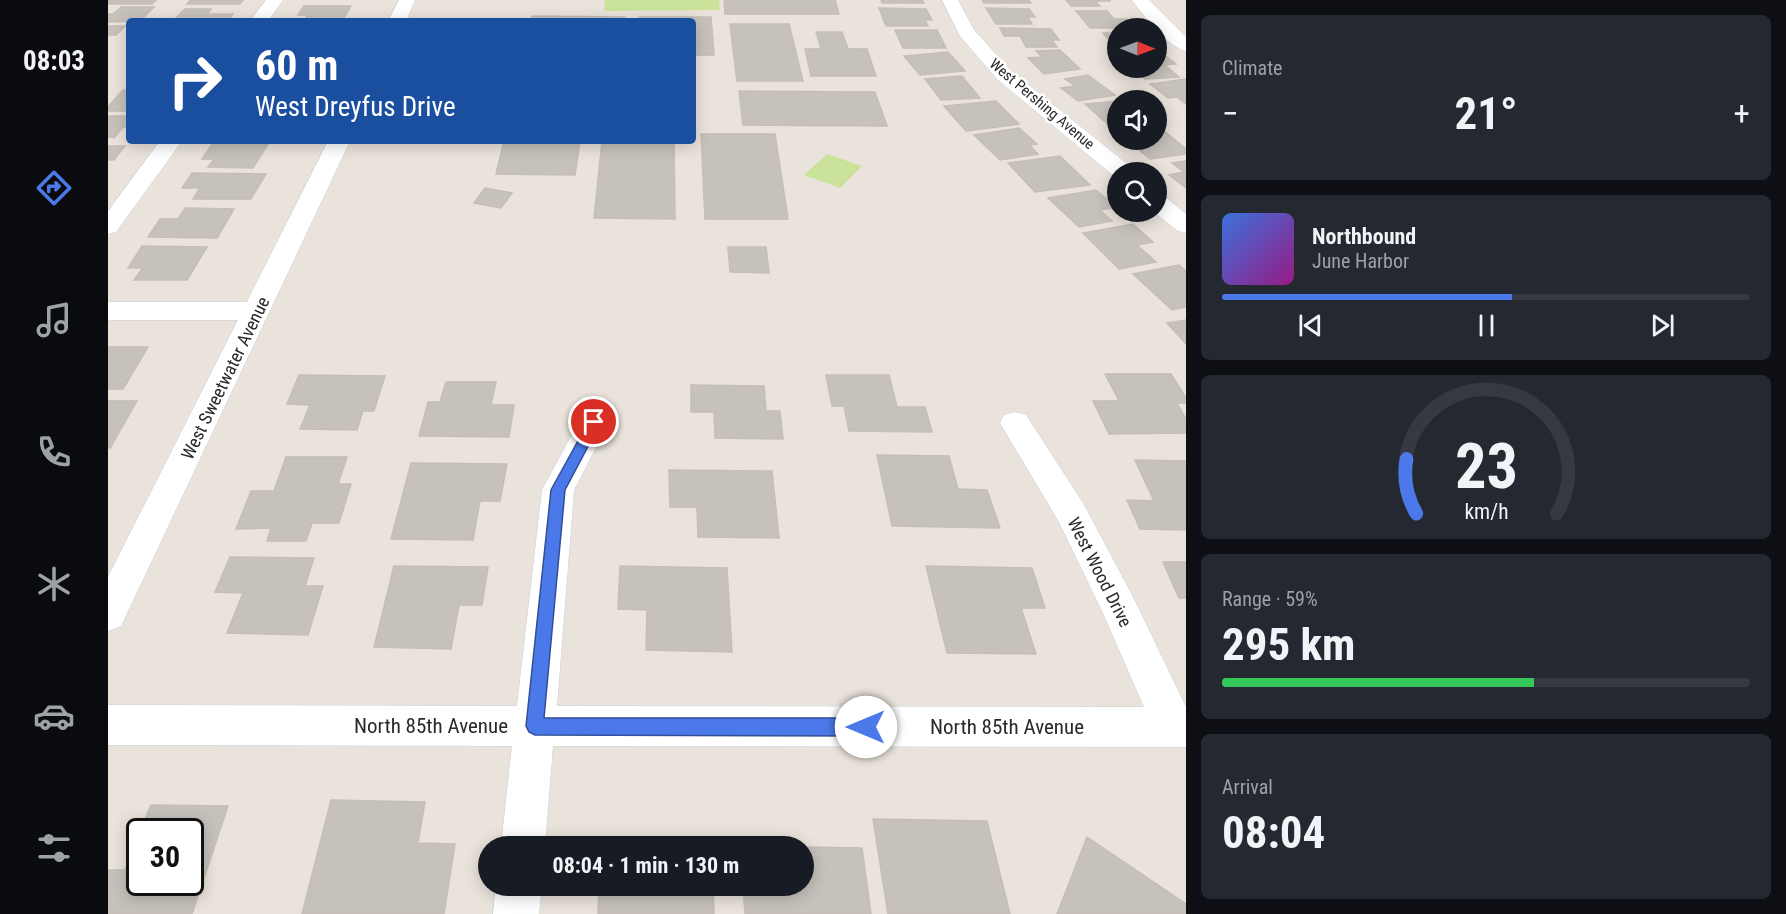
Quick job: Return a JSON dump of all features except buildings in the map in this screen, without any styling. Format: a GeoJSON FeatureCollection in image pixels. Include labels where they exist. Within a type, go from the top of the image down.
{"type":"FeatureCollection","features":[{"type":"Feature","properties":{"kind":"street"},"geometry":{"type":"LineString","coordinates":[[262,18],[275,0]]}},
{"type":"Feature","properties":{"kind":"street"},"geometry":{"type":"LineString","coordinates":[[398,18],[407,0]]}},
{"type":"Feature","properties":{"kind":"street","name":"West Pershing Avenue"},"geometry":{"type":"LineString","coordinates":[[950,0],[966,32],[1004,75],[1111,162]]}},
{"type":"Feature","properties":{"kind":"street"},"geometry":{"type":"LineString","coordinates":[[1140,0],[1163,26],[1186,46]]}},
{"type":"Feature","properties":{"kind":"street"},"geometry":{"type":"LineString","coordinates":[[108,227],[169,144]]}},
{"type":"Feature","properties":{"kind":"street","name":"West Sweetwater Avenue"},"geometry":{"type":"LineString","coordinates":[[108,614],[338,144]]}},
{"type":"Feature","properties":{"kind":"street"},"geometry":{"type":"LineString","coordinates":[[1167,210],[1186,226]]}},
{"type":"Feature","properties":{"kind":"street"},"geometry":{"type":"LineString","coordinates":[[108,311],[258,310]]}},
{"type":"Feature","properties":{"kind":"street"},"geometry":{"type":"LineString","coordinates":[[524,836],[558,490],[594,422]]}},
{"type":"Feature","properties":{"kind":"street","name":"West Wood Drive"},"geometry":{"type":"LineString","coordinates":[[1015,423],[1076,524],[1180,727]]}},
{"type":"Feature","properties":{"kind":"street","name":"North 85th Avenue"},"geometry":{"type":"LineString","coordinates":[[108,725],[1180,727]]}},
{"type":"Feature","properties":{"kind":"street"},"geometry":{"type":"LineString","coordinates":[[516,914],[518,896]]}},
{"type":"Feature","properties":{"kind":"green space"},"geometry":{"type":"Polygon","coordinates":[[[605,0],[719,0],[720,10],[604,11],[605,0]]]}},
{"type":"Feature","properties":{"kind":"green space"},"geometry":{"type":"Polygon","coordinates":[[[827,154],[862,166],[840,188],[804,175],[827,154]]]}},
{"type":"Feature","properties":{"kind":"route"},"geometry":{"type":"LineString","coordinates":[[594,422],[558,490],[535,726],[866,727]]}}]}
